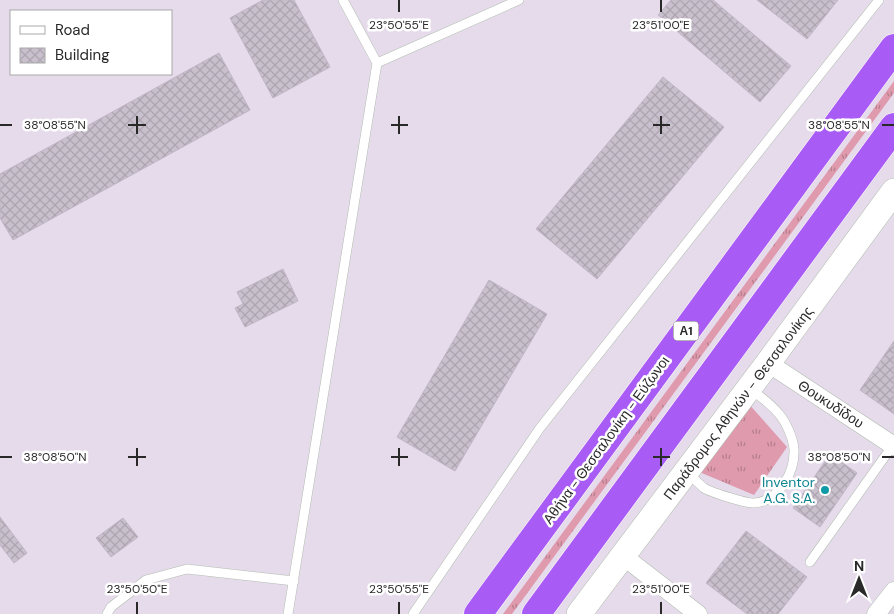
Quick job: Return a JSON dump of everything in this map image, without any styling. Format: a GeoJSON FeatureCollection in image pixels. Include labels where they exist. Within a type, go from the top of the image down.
{"type":"FeatureCollection","features":[{"type":"Feature","properties":{"kind":"highway","name":"Αθήνα - Θεσσαλονίκη - Εύζωνοι"},"geometry":{"type":"LineString","coordinates":[[478,614],[894,48]]}},
{"type":"Feature","properties":{"kind":"highway"},"geometry":{"type":"LineString","coordinates":[[536,614],[894,127]]}},
{"type":"Feature","properties":{"kind":"main road","name":"Παράδρομος Αθηνών - Θεσσαλονίκης"},"geometry":{"type":"LineString","coordinates":[[579,614],[768,363],[894,191]]}},
{"type":"Feature","properties":{"kind":"street","name":"Θουκυδίδου"},"geometry":{"type":"LineString","coordinates":[[768,363],[893,445]]}},
{"type":"Feature","properties":{"kind":"street"},"geometry":{"type":"LineString","coordinates":[[623,556],[698,614]]}},
{"type":"Feature","properties":{"kind":"street"},"geometry":{"type":"LineString","coordinates":[[876,614],[894,591]]}},
{"type":"Feature","properties":{"kind":"lane"},"geometry":{"type":"LineString","coordinates":[[288,614],[377,63],[343,0]]}},
{"type":"Feature","properties":{"kind":"lane"},"geometry":{"type":"LineString","coordinates":[[377,63],[519,0]]}},
{"type":"Feature","properties":{"kind":"lane"},"geometry":{"type":"LineString","coordinates":[[414,614],[540,428],[879,0]]}},
{"type":"Feature","properties":{"kind":"lane"},"geometry":{"type":"LineString","coordinates":[[686,472],[705,489],[755,503],[772,497],[784,486],[792,468],[794,448],[788,431],[779,414],[749,388]]}},
{"type":"Feature","properties":{"kind":"lane"},"geometry":{"type":"LineString","coordinates":[[810,562],[893,445]]}},
{"type":"Feature","properties":{"kind":"lane"},"geometry":{"type":"LineString","coordinates":[[107,614],[111,607],[146,580],[187,569],[294,581]]}},
{"type":"Feature","properties":{"kind":"green space"},"geometry":{"type":"Polygon","coordinates":[[[894,81],[894,93],[512,614],[503,614],[894,81]]]}},
{"type":"Feature","properties":{"kind":"green space"},"geometry":{"type":"Polygon","coordinates":[[[748,403],[787,447],[754,495],[697,471],[748,403]]]}},
{"type":"Feature","properties":{"kind":"building"},"geometry":{"type":"Polygon","coordinates":[[[263,0],[294,0],[330,67],[273,98],[230,18],[263,0]]]}},
{"type":"Feature","properties":{"kind":"building"},"geometry":{"type":"Polygon","coordinates":[[[671,0],[713,0],[791,66],[760,102],[658,15],[671,0]]]}},
{"type":"Feature","properties":{"kind":"building"},"geometry":{"type":"Polygon","coordinates":[[[757,0],[838,0],[807,39],[757,0]]]}},
{"type":"Feature","properties":{"kind":"building"},"geometry":{"type":"Polygon","coordinates":[[[219,53],[250,110],[13,240],[0,218],[0,174],[219,53]]]}},
{"type":"Feature","properties":{"kind":"building"},"geometry":{"type":"Polygon","coordinates":[[[663,77],[724,127],[597,279],[536,229],[663,77]]]}},
{"type":"Feature","properties":{"kind":"building"},"geometry":{"type":"Polygon","coordinates":[[[283,269],[298,301],[245,327],[235,308],[243,304],[237,292],[283,269]]]}},
{"type":"Feature","properties":{"kind":"building"},"geometry":{"type":"Polygon","coordinates":[[[489,280],[547,314],[455,471],[397,437],[489,280]]]}},
{"type":"Feature","properties":{"kind":"building"},"geometry":{"type":"Polygon","coordinates":[[[894,341],[894,414],[860,390],[894,341]]]}},
{"type":"Feature","properties":{"kind":"building","name":"Inventor A.G. S.A."},"geometry":{"type":"Polygon","coordinates":[[[830,454],[857,473],[820,527],[793,508],[830,454]]]}},
{"type":"Feature","properties":{"kind":"building"},"geometry":{"type":"Polygon","coordinates":[[[0,517],[27,553],[14,563],[0,545],[0,517]]]}},
{"type":"Feature","properties":{"kind":"building"},"geometry":{"type":"Polygon","coordinates":[[[123,518],[138,537],[111,557],[96,538],[123,518]]]}},
{"type":"Feature","properties":{"kind":"building"},"geometry":{"type":"Polygon","coordinates":[[[746,531],[807,577],[778,614],[747,614],[706,583],[746,531]]]}},
{"type":"Feature","properties":{"kind":"place","name":"Inventor A.G. S.A."},"geometry":{"type":"Point","coordinates":[825,490]}}]}
